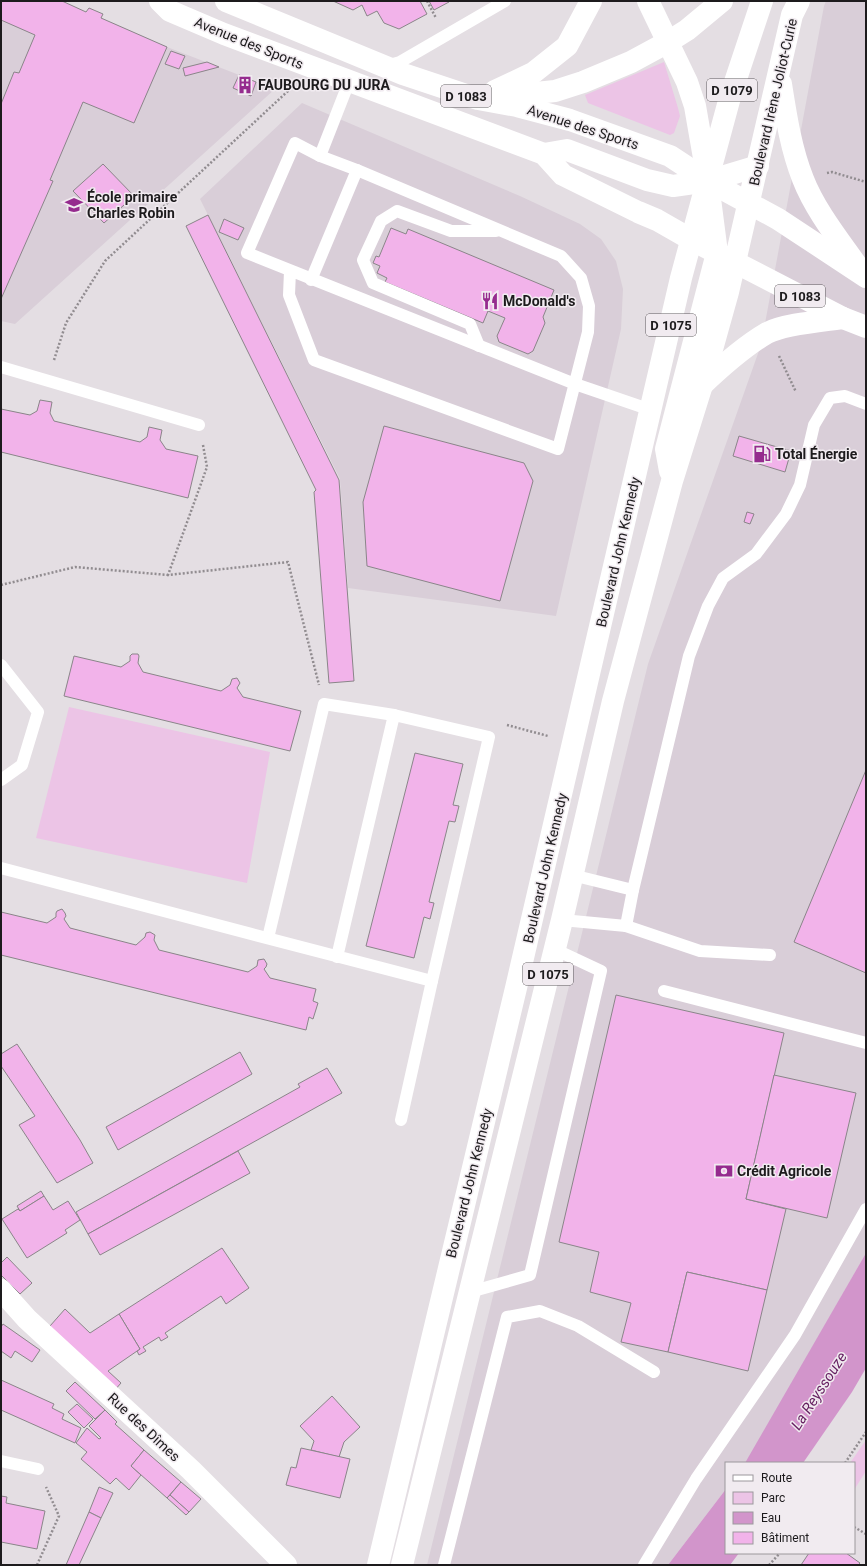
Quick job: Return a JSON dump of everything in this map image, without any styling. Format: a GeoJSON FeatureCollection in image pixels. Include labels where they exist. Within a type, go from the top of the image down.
{"type":"FeatureCollection","features":[{"type":"Feature","properties":{"kind":"main road","name":"Avenue des Sports"},"geometry":{"type":"LineString","coordinates":[[160,1],[170,11],[217,31],[349,82],[544,154],[563,175],[657,220],[692,240]]}},
{"type":"Feature","properties":{"kind":"main road","name":"Avenue des Sports"},"geometry":{"type":"LineString","coordinates":[[226,1],[384,67],[478,100],[517,106],[570,120],[670,156],[708,181]]}},
{"type":"Feature","properties":{"kind":"main road"},"geometry":{"type":"LineString","coordinates":[[478,100],[533,73],[567,46],[591,1]]}},
{"type":"Feature","properties":{"kind":"main road"},"geometry":{"type":"LineString","coordinates":[[648,1],[686,82],[695,106],[708,181],[726,257]]}},
{"type":"Feature","properties":{"kind":"main road"},"geometry":{"type":"LineString","coordinates":[[478,100],[554,91],[583,82],[631,62],[668,42],[687,30],[722,1]]}},
{"type":"Feature","properties":{"kind":"main road","name":"D 1079"},"geometry":{"type":"LineString","coordinates":[[692,240],[730,97],[762,1]]}},
{"type":"Feature","properties":{"kind":"main road","name":"Boulevard Irène Joliot-Curie"},"geometry":{"type":"LineString","coordinates":[[749,204],[792,15],[798,1]]}},
{"type":"Feature","properties":{"kind":"main road"},"geometry":{"type":"LineString","coordinates":[[779,75],[788,122],[803,180],[822,215],[865,277]]}},
{"type":"Feature","properties":{"kind":"main road","name":"Avenue des Sports"},"geometry":{"type":"LineString","coordinates":[[544,154],[567,150],[647,180],[673,186],[708,181]]}},
{"type":"Feature","properties":{"kind":"main road"},"geometry":{"type":"LineString","coordinates":[[708,181],[758,166]]}},
{"type":"Feature","properties":{"kind":"main road","name":"D 1083"},"geometry":{"type":"LineString","coordinates":[[708,181],[778,220],[865,277]]}},
{"type":"Feature","properties":{"kind":"main road","name":"D 1079"},"geometry":{"type":"LineString","coordinates":[[726,257],[749,204]]}},
{"type":"Feature","properties":{"kind":"main road","name":"D 1083"},"geometry":{"type":"LineString","coordinates":[[692,240],[842,318],[866,327]]}},
{"type":"Feature","properties":{"kind":"main road","name":"Boulevard John Kennedy"},"geometry":{"type":"LineString","coordinates":[[378,1565],[574,743],[652,410],[681,278],[692,240]]}},
{"type":"Feature","properties":{"kind":"main road","name":"Boulevard John Kennedy"},"geometry":{"type":"LineString","coordinates":[[402,1565],[562,920],[613,701],[672,480],[702,385],[726,257]]}},
{"type":"Feature","properties":{"kind":"main road","name":"Boulevard John Kennedy"},"geometry":{"type":"LineString","coordinates":[[672,480],[666,449],[726,257]]}},
{"type":"Feature","properties":{"kind":"main road"},"geometry":{"type":"LineString","coordinates":[[702,385],[731,358],[768,333],[792,326],[842,318]]}},
{"type":"Feature","properties":{"kind":"main road","name":"Rue des Dîmes"},"geometry":{"type":"LineString","coordinates":[[1,1290],[27,1319],[191,1470],[286,1565]]}},
{"type":"Feature","properties":{"kind":"lane"},"geometry":{"type":"LineString","coordinates":[[384,67],[400,62],[505,1]]}},
{"type":"Feature","properties":{"kind":"lane"},"geometry":{"type":"LineString","coordinates":[[320,156],[349,82]]}},
{"type":"Feature","properties":{"kind":"lane"},"geometry":{"type":"LineString","coordinates":[[290,271],[289,295],[314,360],[558,449],[575,384],[588,332],[589,306],[581,278],[561,256],[357,170],[320,156],[295,143],[247,253],[290,271],[311,280],[575,384],[652,410]]}},
{"type":"Feature","properties":{"kind":"lane"},"geometry":{"type":"LineString","coordinates":[[311,280],[357,170]]}},
{"type":"Feature","properties":{"kind":"lane"},"geometry":{"type":"LineString","coordinates":[[479,346],[470,324],[373,283],[363,260],[381,221],[397,211],[451,231],[503,231]]}},
{"type":"Feature","properties":{"kind":"lane"},"geometry":{"type":"LineString","coordinates":[[1,367],[199,425]]}},
{"type":"Feature","properties":{"kind":"lane"},"geometry":{"type":"LineString","coordinates":[[626,926],[633,890],[689,656],[708,606],[723,578],[756,554],[786,514],[800,485],[814,425],[830,398],[845,396],[866,404]]}},
{"type":"Feature","properties":{"kind":"lane"},"geometry":{"type":"LineString","coordinates":[[1,665],[38,712],[22,765],[1,780]]}},
{"type":"Feature","properties":{"kind":"lane"},"geometry":{"type":"LineString","coordinates":[[268,938],[324,704],[394,715],[489,737],[401,1120]]}},
{"type":"Feature","properties":{"kind":"lane"},"geometry":{"type":"LineString","coordinates":[[338,957],[394,715]]}},
{"type":"Feature","properties":{"kind":"lane"},"geometry":{"type":"LineString","coordinates":[[1,868],[432,981]]}},
{"type":"Feature","properties":{"kind":"lane"},"geometry":{"type":"LineString","coordinates":[[572,875],[633,890]]}},
{"type":"Feature","properties":{"kind":"lane"},"geometry":{"type":"LineString","coordinates":[[562,920],[626,926],[700,951],[770,955]]}},
{"type":"Feature","properties":{"kind":"lane"},"geometry":{"type":"LineString","coordinates":[[470,1292],[530,1275],[601,971],[554,949]]}},
{"type":"Feature","properties":{"kind":"lane"},"geometry":{"type":"LineString","coordinates":[[664,991],[866,1043]]}},
{"type":"Feature","properties":{"kind":"lane"},"geometry":{"type":"LineString","coordinates":[[644,1565],[696,1479],[795,1336],[866,1209]]}},
{"type":"Feature","properties":{"kind":"lane"},"geometry":{"type":"LineString","coordinates":[[444,1565],[507,1316],[540,1311],[578,1326],[654,1372]]}},
{"type":"Feature","properties":{"kind":"lane"},"geometry":{"type":"LineString","coordinates":[[1,1461],[38,1469]]}},
{"type":"Feature","properties":{"kind":"path"},"geometry":{"type":"LineString","coordinates":[[48,380],[66,323],[105,261],[288,91],[292,83]]}},
{"type":"Feature","properties":{"kind":"path"},"geometry":{"type":"LineString","coordinates":[[823,175],[832,172],[866,182]]}},
{"type":"Feature","properties":{"kind":"path"},"geometry":{"type":"LineString","coordinates":[[778,353],[796,392]]}},
{"type":"Feature","properties":{"kind":"path"},"geometry":{"type":"LineString","coordinates":[[168,575],[208,467],[199,425]]}},
{"type":"Feature","properties":{"kind":"path"},"geometry":{"type":"LineString","coordinates":[[1,585],[75,567],[168,575],[288,562],[324,704]]}},
{"type":"Feature","properties":{"kind":"path"},"geometry":{"type":"LineString","coordinates":[[489,737],[503,724],[574,743]]}},
{"type":"Feature","properties":{"kind":"path"},"geometry":{"type":"LineString","coordinates":[[846,1462],[866,1432]]}},
{"type":"Feature","properties":{"kind":"path"},"geometry":{"type":"LineString","coordinates":[[38,1469],[59,1516],[38,1565]]}},
{"type":"Feature","properties":{"kind":"path"},"geometry":{"type":"LineString","coordinates":[[855,1528],[866,1534]]}},
{"type":"Feature","properties":{"kind":"path"},"geometry":{"type":"LineString","coordinates":[[769,1565],[779,1554]]}},
{"type":"Feature","properties":{"kind":"shaded area","name":"École primaire Charles Robin"},"geometry":{"type":"Polygon","coordinates":[[[1,1],[62,1],[86,12],[89,8],[103,14],[101,18],[167,47],[275,89],[15,324],[1,321],[1,1]]]}},
{"type":"Feature","properties":{"kind":"shaded area"},"geometry":{"type":"Polygon","coordinates":[[[826,1],[866,1],[866,1253],[751,1455],[746,1462],[725,1462],[725,1490],[668,1565],[427,1565],[648,664],[761,345],[826,1]]]}},
{"type":"Feature","properties":{"kind":"shaded area"},"geometry":{"type":"Polygon","coordinates":[[[302,103],[520,196],[580,224],[601,239],[616,261],[623,289],[621,329],[556,616],[348,588],[340,479],[200,199],[302,103]]]}},
{"type":"Feature","properties":{"kind":"green space"},"geometry":{"type":"Polygon","coordinates":[[[664,62],[680,116],[674,133],[670,135],[588,103],[585,95],[664,62]]]}},
{"type":"Feature","properties":{"kind":"green space"},"geometry":{"type":"Polygon","coordinates":[[[69,707],[270,752],[247,883],[36,838],[69,707]]]}},
{"type":"Feature","properties":{"kind":"green space"},"geometry":{"type":"Polygon","coordinates":[[[866,1440],[866,1471],[855,1488],[855,1462],[851,1462],[866,1440]]]}},
{"type":"Feature","properties":{"kind":"water","name":"La Reyssouze"},"geometry":{"type":"Polygon","coordinates":[[[866,1253],[866,1368],[852,1392],[804,1462],[746,1462],[866,1253]]]}},
{"type":"Feature","properties":{"kind":"water"},"geometry":{"type":"Polygon","coordinates":[[[725,1490],[725,1554],[738,1554],[730,1565],[668,1565],[725,1490]]]}},
{"type":"Feature","properties":{"kind":"building"},"geometry":{"type":"Polygon","coordinates":[[[1,1],[62,1],[86,12],[89,8],[103,14],[101,18],[167,47],[134,123],[83,102],[50,180],[53,181],[1,299],[1,104],[14,72],[19,73],[35,35],[1,20],[1,1]]]}},
{"type":"Feature","properties":{"kind":"building"},"geometry":{"type":"Polygon","coordinates":[[[333,1],[420,1],[427,14],[399,29],[384,23],[377,11],[367,16],[362,5],[353,10],[333,1]]]}},
{"type":"Feature","properties":{"kind":"building"},"geometry":{"type":"Polygon","coordinates":[[[429,1],[448,1],[449,2],[434,10],[429,1]]]}},
{"type":"Feature","properties":{"kind":"building"},"geometry":{"type":"Polygon","coordinates":[[[171,51],[185,56],[179,69],[165,64],[171,51]]]}},
{"type":"Feature","properties":{"kind":"building"},"geometry":{"type":"Polygon","coordinates":[[[207,62],[219,67],[185,76],[183,68],[207,62]]]}},
{"type":"Feature","properties":{"kind":"building","name":"FAUBOURG DU JURA"},"geometry":{"type":"Polygon","coordinates":[[[239,75],[256,82],[251,96],[233,88],[239,75]]]}},
{"type":"Feature","properties":{"kind":"building"},"geometry":{"type":"Polygon","coordinates":[[[103,164],[134,196],[104,223],[73,191],[103,164]]]}},
{"type":"Feature","properties":{"kind":"building"},"geometry":{"type":"Polygon","coordinates":[[[208,215],[339,480],[354,681],[329,683],[314,492],[316,490],[186,226],[208,215]]]}},
{"type":"Feature","properties":{"kind":"building"},"geometry":{"type":"Polygon","coordinates":[[[224,219],[244,228],[238,240],[219,232],[224,219]]]}},
{"type":"Feature","properties":{"kind":"building","name":"McDonald's"},"geometry":{"type":"Polygon","coordinates":[[[391,228],[406,234],[408,229],[554,290],[543,317],[545,323],[533,351],[528,354],[499,342],[497,336],[505,318],[488,311],[483,323],[385,282],[387,278],[377,273],[380,266],[373,263],[376,256],[379,257],[391,228]]]}},
{"type":"Feature","properties":{"kind":"building"},"geometry":{"type":"Polygon","coordinates":[[[40,400],[52,402],[50,413],[54,421],[140,442],[147,437],[149,427],[162,430],[160,440],[166,449],[198,456],[188,498],[1,452],[1,409],[30,415],[37,411],[40,400]]]}},
{"type":"Feature","properties":{"kind":"building"},"geometry":{"type":"Polygon","coordinates":[[[384,426],[524,463],[533,481],[500,601],[367,566],[363,502],[384,426]]]}},
{"type":"Feature","properties":{"kind":"building","name":"Total Énergie"},"geometry":{"type":"Polygon","coordinates":[[[739,436],[791,451],[785,472],[733,456],[739,436]]]}},
{"type":"Feature","properties":{"kind":"building"},"geometry":{"type":"Polygon","coordinates":[[[747,512],[754,514],[750,524],[744,522],[747,512]]]}},
{"type":"Feature","properties":{"kind":"building"},"geometry":{"type":"Polygon","coordinates":[[[132,654],[138,654],[138,663],[143,672],[221,691],[230,685],[232,679],[237,678],[240,683],[237,688],[243,697],[301,711],[290,751],[64,696],[74,656],[121,667],[130,661],[130,656],[132,654]]]}},
{"type":"Feature","properties":{"kind":"building"},"geometry":{"type":"Polygon","coordinates":[[[415,753],[463,764],[453,805],[459,806],[455,822],[449,821],[429,902],[434,903],[430,919],[424,917],[414,958],[366,946],[415,753]]]}},
{"type":"Feature","properties":{"kind":"building"},"geometry":{"type":"Polygon","coordinates":[[[866,770],[866,973],[794,942],[866,770]]]}},
{"type":"Feature","properties":{"kind":"building"},"geometry":{"type":"Polygon","coordinates":[[[62,909],[66,916],[64,919],[70,928],[136,945],[145,937],[146,933],[150,932],[155,935],[154,940],[159,950],[248,972],[257,966],[258,960],[264,959],[267,964],[264,969],[270,978],[316,989],[313,1001],[318,1003],[313,1019],[309,1017],[306,1030],[1,955],[1,912],[47,923],[56,917],[57,911],[62,909]]]}},
{"type":"Feature","properties":{"kind":"building"},"geometry":{"type":"Polygon","coordinates":[[[616,995],[784,1033],[746,1199],[786,1209],[767,1290],[687,1272],[668,1352],[621,1342],[631,1303],[590,1292],[599,1252],[559,1242],[616,995]]]}},
{"type":"Feature","properties":{"kind":"building"},"geometry":{"type":"Polygon","coordinates":[[[17,1044],[80,1140],[93,1163],[57,1183],[19,1125],[35,1116],[1,1066],[1,1054],[17,1044]]]}},
{"type":"Feature","properties":{"kind":"building"},"geometry":{"type":"Polygon","coordinates":[[[240,1052],[252,1074],[118,1150],[106,1127],[240,1052]]]}},
{"type":"Feature","properties":{"kind":"building"},"geometry":{"type":"Polygon","coordinates":[[[327,1068],[342,1093],[88,1234],[76,1212],[300,1087],[298,1084],[327,1068]]]}},
{"type":"Feature","properties":{"kind":"building"},"geometry":{"type":"Polygon","coordinates":[[[774,1075],[856,1093],[827,1218],[746,1199],[774,1075]]]}},
{"type":"Feature","properties":{"kind":"building"},"geometry":{"type":"Polygon","coordinates":[[[238,1151],[250,1173],[100,1255],[88,1234],[238,1151]]]}},
{"type":"Feature","properties":{"kind":"building"},"geometry":{"type":"Polygon","coordinates":[[[41,1191],[44,1196],[20,1211],[17,1206],[41,1191]]]}},
{"type":"Feature","properties":{"kind":"building"},"geometry":{"type":"Polygon","coordinates":[[[44,1196],[53,1210],[68,1201],[80,1220],[65,1230],[67,1233],[27,1258],[2,1219],[18,1209],[20,1211],[44,1196]]]}},
{"type":"Feature","properties":{"kind":"building"},"geometry":{"type":"Polygon","coordinates":[[[222,1248],[249,1288],[226,1304],[221,1296],[165,1333],[168,1337],[161,1341],[159,1337],[143,1347],[146,1351],[139,1355],[137,1351],[140,1349],[119,1314],[222,1248]]]}},
{"type":"Feature","properties":{"kind":"building"},"geometry":{"type":"Polygon","coordinates":[[[7,1257],[32,1283],[20,1294],[1,1275],[1,1263],[7,1257]]]}},
{"type":"Feature","properties":{"kind":"building"},"geometry":{"type":"Polygon","coordinates":[[[687,1272],[767,1290],[748,1371],[668,1352],[687,1272]]]}},
{"type":"Feature","properties":{"kind":"building"},"geometry":{"type":"Polygon","coordinates":[[[65,1309],[90,1333],[119,1314],[140,1349],[108,1371],[121,1383],[114,1391],[50,1326],[65,1309]]]}},
{"type":"Feature","properties":{"kind":"building"},"geometry":{"type":"Polygon","coordinates":[[[3,1324],[40,1350],[32,1362],[15,1351],[11,1358],[1,1351],[1,1327],[3,1324]]]}},
{"type":"Feature","properties":{"kind":"building"},"geometry":{"type":"Polygon","coordinates":[[[1,1380],[54,1404],[52,1408],[64,1414],[62,1419],[81,1428],[75,1443],[1,1410],[1,1380]]]}},
{"type":"Feature","properties":{"kind":"building"},"geometry":{"type":"Polygon","coordinates":[[[75,1382],[105,1410],[95,1419],[66,1391],[75,1382]]]}},
{"type":"Feature","properties":{"kind":"building"},"geometry":{"type":"Polygon","coordinates":[[[332,1396],[360,1427],[344,1442],[339,1457],[311,1450],[314,1441],[300,1426],[332,1396]]]}},
{"type":"Feature","properties":{"kind":"building"},"geometry":{"type":"Polygon","coordinates":[[[77,1404],[93,1419],[84,1428],[68,1412],[77,1404]]]}},
{"type":"Feature","properties":{"kind":"building"},"geometry":{"type":"Polygon","coordinates":[[[105,1410],[117,1422],[115,1424],[144,1450],[131,1466],[141,1475],[129,1490],[116,1478],[110,1484],[81,1459],[87,1452],[76,1443],[87,1428],[99,1439],[101,1438],[89,1426],[105,1410]]]}},
{"type":"Feature","properties":{"kind":"building"},"geometry":{"type":"Polygon","coordinates":[[[301,1448],[350,1459],[340,1498],[286,1485],[291,1467],[296,1468],[301,1448]]]}},
{"type":"Feature","properties":{"kind":"building"},"geometry":{"type":"Polygon","coordinates":[[[144,1450],[181,1482],[167,1498],[131,1466],[144,1450]]]}},
{"type":"Feature","properties":{"kind":"building"},"geometry":{"type":"Polygon","coordinates":[[[181,1482],[201,1499],[189,1512],[170,1495],[181,1482]]]}},
{"type":"Feature","properties":{"kind":"building"},"geometry":{"type":"Polygon","coordinates":[[[99,1487],[113,1493],[101,1518],[89,1512],[99,1487]]]}},
{"type":"Feature","properties":{"kind":"building"},"geometry":{"type":"Polygon","coordinates":[[[170,1495],[189,1512],[186,1515],[167,1498],[170,1495]]]}},
{"type":"Feature","properties":{"kind":"building"},"geometry":{"type":"Polygon","coordinates":[[[1,1496],[7,1497],[6,1503],[45,1511],[37,1549],[1,1542],[1,1496]]]}},
{"type":"Feature","properties":{"kind":"building"},"geometry":{"type":"Polygon","coordinates":[[[89,1512],[101,1518],[79,1565],[66,1565],[89,1512]]]}},
{"type":"Feature","properties":{"kind":"building"},"geometry":{"type":"Polygon","coordinates":[[[808,1554],[847,1554],[860,1563],[858,1565],[801,1565],[808,1554]]]}},
{"type":"Feature","properties":{"kind":"place","name":"FAUBOURG DU JURA"},"geometry":{"type":"Point","coordinates":[245,85]}},
{"type":"Feature","properties":{"kind":"place","name":"École primaire Charles Robin"},"geometry":{"type":"Point","coordinates":[74,205]}},
{"type":"Feature","properties":{"kind":"place","name":"McDonald's"},"geometry":{"type":"Point","coordinates":[490,301]}},
{"type":"Feature","properties":{"kind":"place","name":"Total Énergie"},"geometry":{"type":"Point","coordinates":[762,454]}},
{"type":"Feature","properties":{"kind":"place","name":"Crédit Agricole"},"geometry":{"type":"Point","coordinates":[724,1171]}}]}
